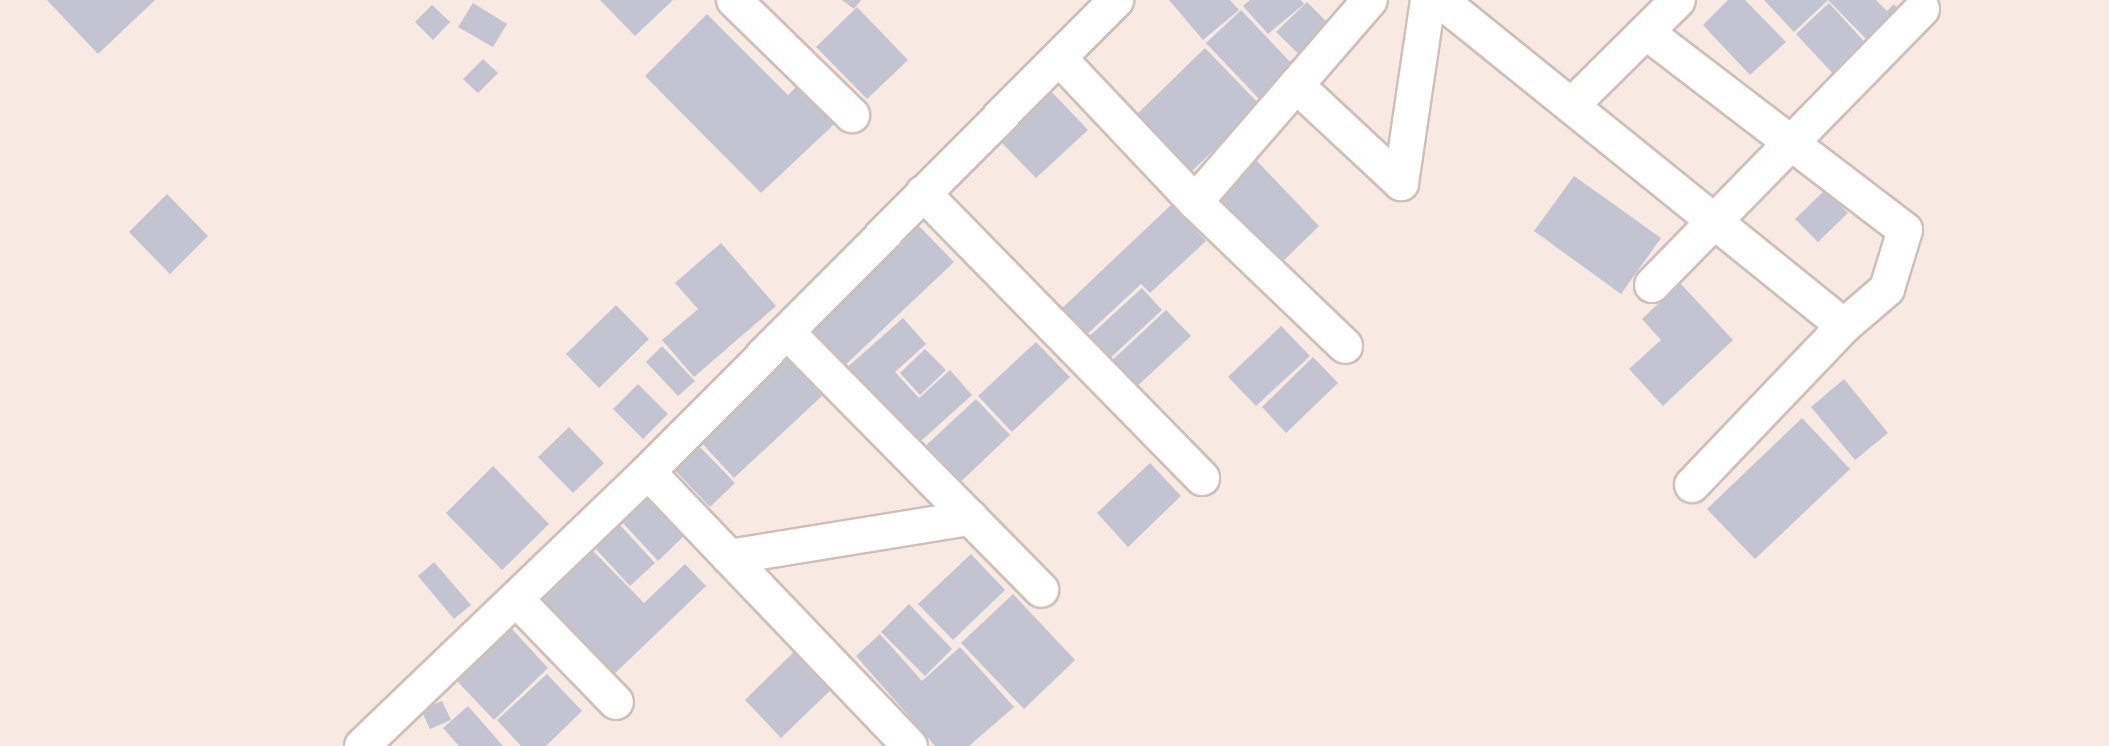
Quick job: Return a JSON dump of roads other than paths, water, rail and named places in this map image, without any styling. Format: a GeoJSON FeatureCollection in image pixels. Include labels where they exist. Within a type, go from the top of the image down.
{"type":"FeatureCollection","features":[{"type":"Feature","properties":{"kind":"street"},"geometry":{"type":"LineString","coordinates":[[734,0],[852,115]]}},
{"type":"Feature","properties":{"kind":"street"},"geometry":{"type":"LineString","coordinates":[[362,746],[648,472],[1116,0]]}},
{"type":"Feature","properties":{"kind":"street"},"geometry":{"type":"LineString","coordinates":[[1195,202],[1370,0]]}},
{"type":"Feature","properties":{"kind":"street"},"geometry":{"type":"LineString","coordinates":[[1296,85],[1401,183],[1428,0]]}},
{"type":"Feature","properties":{"kind":"street"},"geometry":{"type":"LineString","coordinates":[[1440,0],[1574,103],[1844,326]]}},
{"type":"Feature","properties":{"kind":"street"},"geometry":{"type":"LineString","coordinates":[[1574,103],[1678,0]]}},
{"type":"Feature","properties":{"kind":"street"},"geometry":{"type":"LineString","coordinates":[[1652,285],[1922,9]]}},
{"type":"Feature","properties":{"kind":"street"},"geometry":{"type":"LineString","coordinates":[[1646,32],[1905,230],[1887,289],[1844,326],[1692,485]]}},
{"type":"Feature","properties":{"kind":"street"},"geometry":{"type":"LineString","coordinates":[[1059,58],[1195,202],[1345,346]]}},
{"type":"Feature","properties":{"kind":"street"},"geometry":{"type":"LineString","coordinates":[[923,193],[1202,478]]}},
{"type":"Feature","properties":{"kind":"street"},"geometry":{"type":"LineString","coordinates":[[787,332],[1041,590]]}},
{"type":"Feature","properties":{"kind":"street"},"geometry":{"type":"LineString","coordinates":[[648,472],[910,746]]}},
{"type":"Feature","properties":{"kind":"street"},"geometry":{"type":"LineString","coordinates":[[729,557],[971,518]]}},
{"type":"Feature","properties":{"kind":"street"},"geometry":{"type":"LineString","coordinates":[[517,600],[616,702]]}}]}
